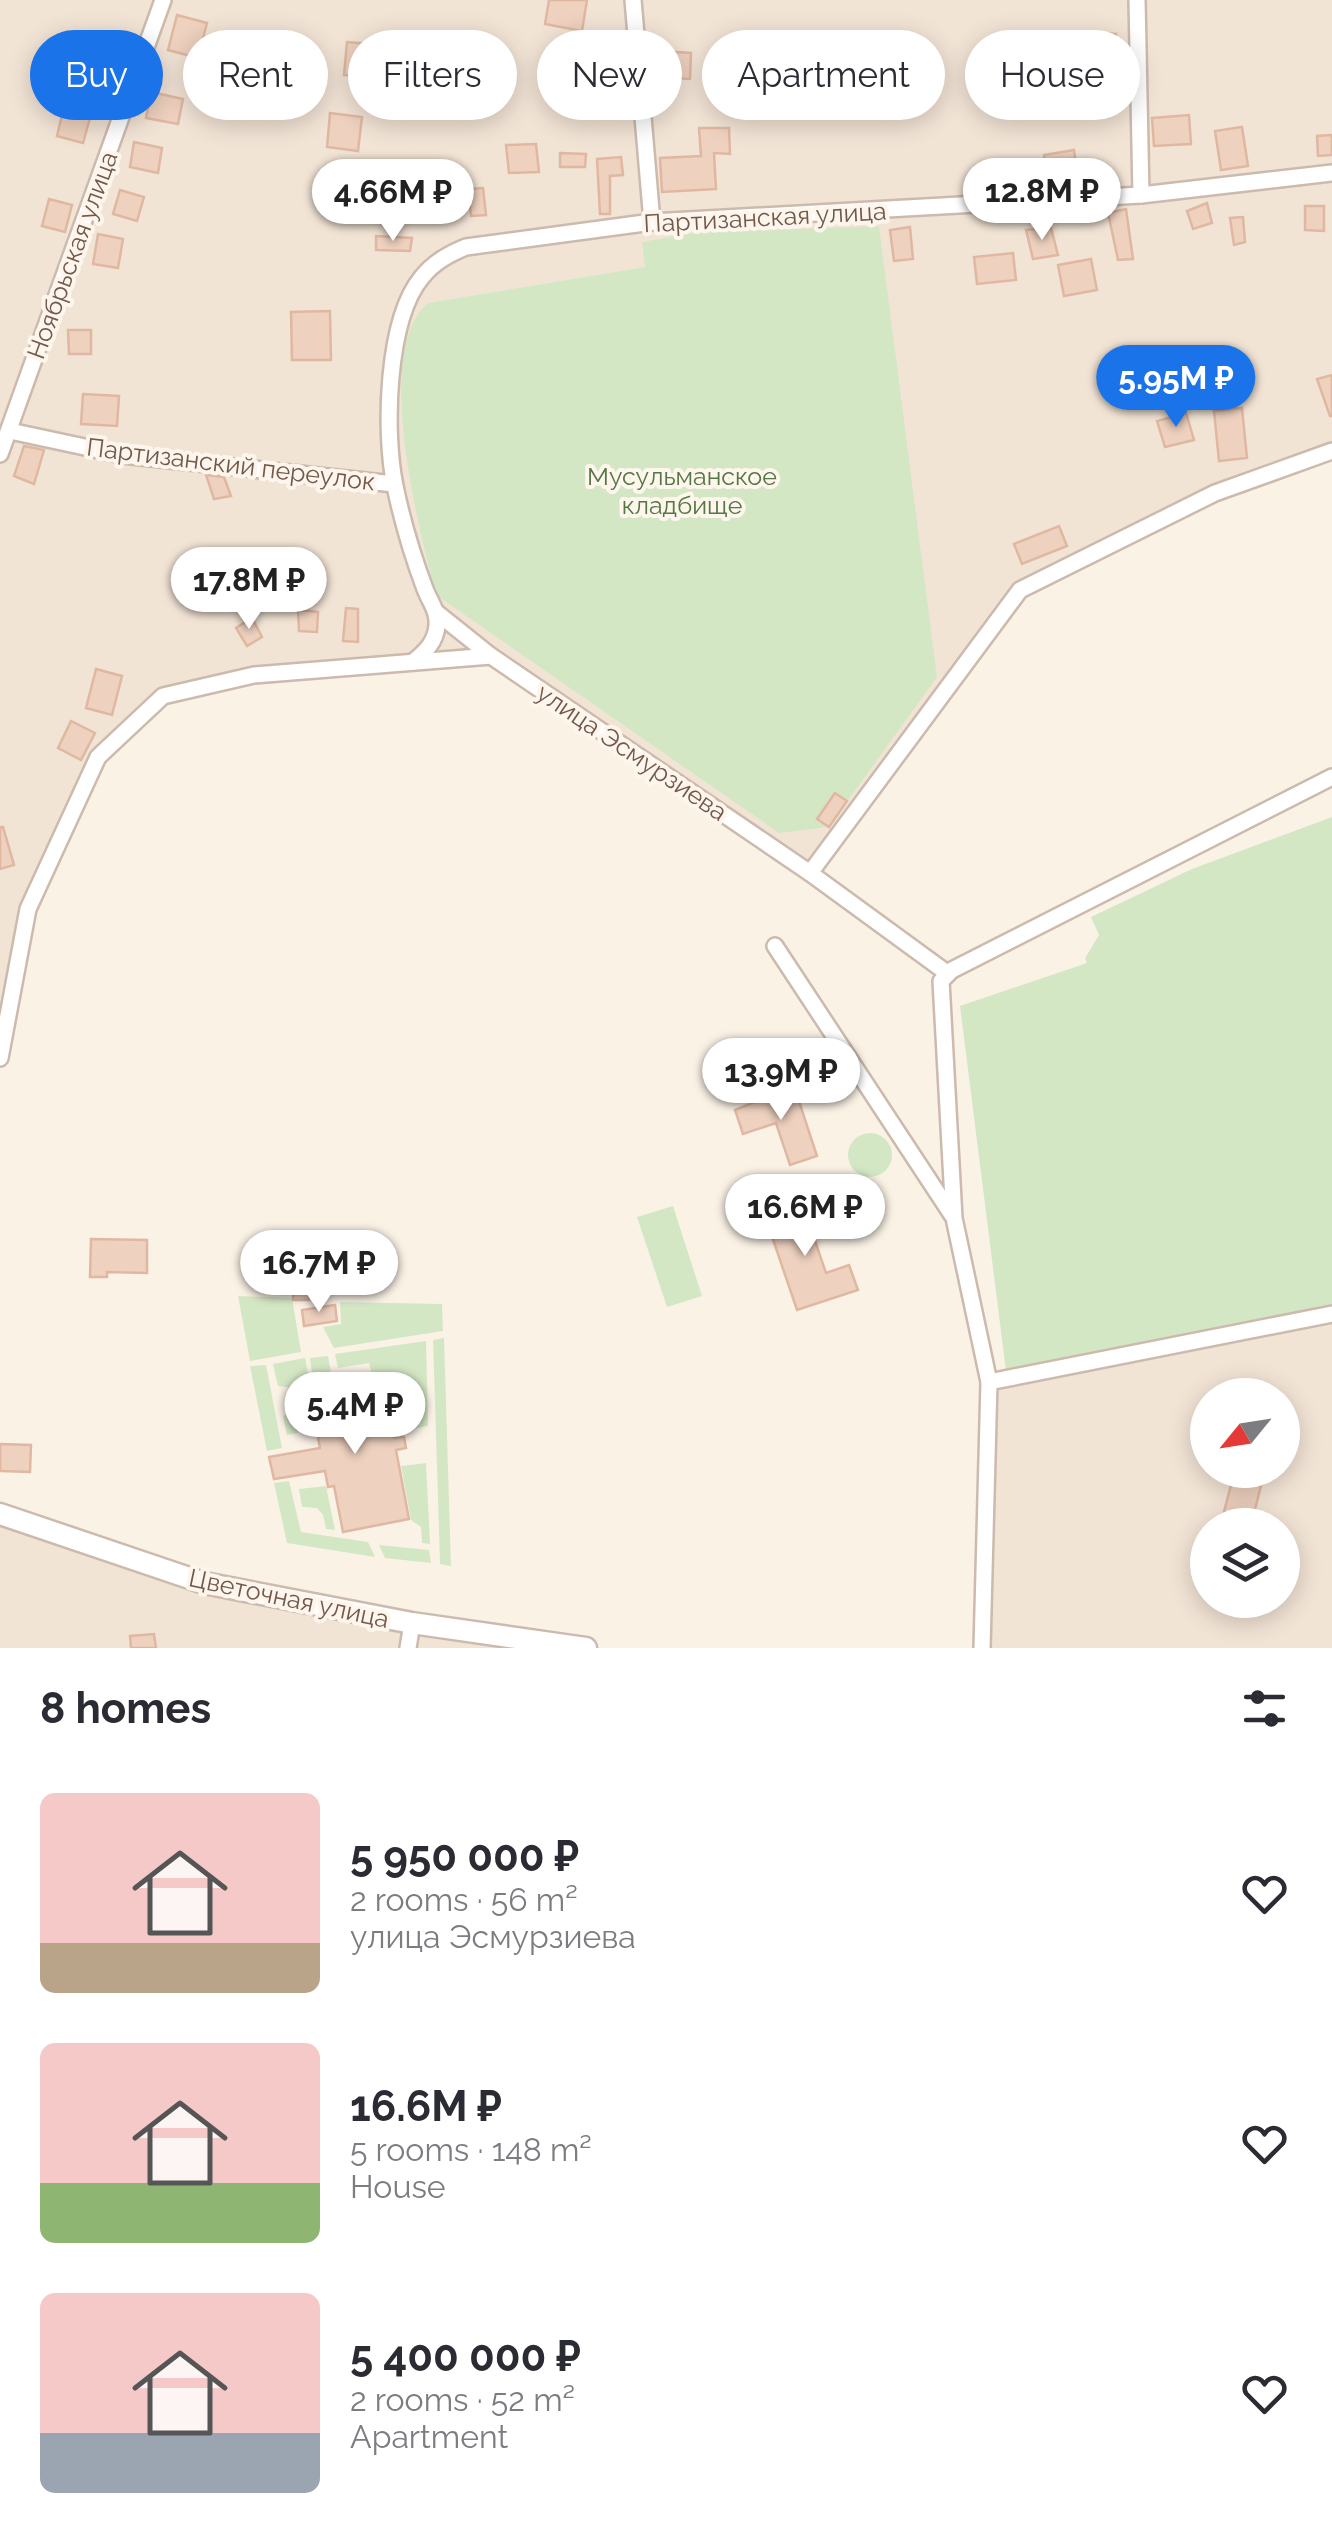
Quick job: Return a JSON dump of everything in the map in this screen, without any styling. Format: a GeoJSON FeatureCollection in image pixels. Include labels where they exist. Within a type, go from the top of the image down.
{"type":"FeatureCollection","features":[{"type":"Feature","properties":{"kind":"street","name":"Ноябрьская улица"},"geometry":{"type":"LineString","coordinates":[[0,454],[10,430],[8,412],[164,0]]}},
{"type":"Feature","properties":{"kind":"street"},"geometry":{"type":"LineString","coordinates":[[633,0],[652,222]]}},
{"type":"Feature","properties":{"kind":"street"},"geometry":{"type":"LineString","coordinates":[[1137,0],[1141,194]]}},
{"type":"Feature","properties":{"kind":"street","name":"Партизанская улица"},"geometry":{"type":"LineString","coordinates":[[436,612],[424,587],[394,484],[388,395],[402,317],[421,278],[443,257],[466,248],[652,222],[1141,194],[1332,173]]}},
{"type":"Feature","properties":{"kind":"street","name":"Партизанский переулок"},"geometry":{"type":"LineString","coordinates":[[10,430],[122,455],[394,484]]}},
{"type":"Feature","properties":{"kind":"street"},"geometry":{"type":"LineString","coordinates":[[810,874],[1020,590],[1215,493],[1332,451]]}},
{"type":"Feature","properties":{"kind":"street"},"geometry":{"type":"LineString","coordinates":[[413,662],[433,640],[436,612]]}},
{"type":"Feature","properties":{"kind":"street","name":"улица Эсмурзиева"},"geometry":{"type":"LineString","coordinates":[[436,612],[491,656],[810,874],[947,973]]}},
{"type":"Feature","properties":{"kind":"street"},"geometry":{"type":"LineString","coordinates":[[0,1058],[28,909],[98,757],[163,696],[254,675],[491,656]]}},
{"type":"Feature","properties":{"kind":"street"},"geometry":{"type":"LineString","coordinates":[[982,1648],[989,1382],[954,1218],[940,989],[947,973],[1332,776]]}},
{"type":"Feature","properties":{"kind":"street"},"geometry":{"type":"LineString","coordinates":[[776,946],[954,1218]]}},
{"type":"Feature","properties":{"kind":"street"},"geometry":{"type":"LineString","coordinates":[[989,1382],[1332,1314]]}},
{"type":"Feature","properties":{"kind":"street","name":"Цветочная улица"},"geometry":{"type":"LineString","coordinates":[[0,1514],[204,1583],[412,1623],[586,1648]]}},
{"type":"Feature","properties":{"kind":"street"},"geometry":{"type":"LineString","coordinates":[[408,1648],[412,1623]]}},
{"type":"Feature","properties":{"kind":"shaded area"},"geometry":{"type":"Polygon","coordinates":[[[0,0],[1332,0],[1332,451],[1215,493],[1020,590],[810,873],[491,656],[254,675],[163,696],[98,757],[28,909],[0,1058],[0,0]]]}},
{"type":"Feature","properties":{"kind":"shaded area"},"geometry":{"type":"Polygon","coordinates":[[[1332,1314],[1332,1648],[982,1648],[989,1382],[1332,1314]]]}},
{"type":"Feature","properties":{"kind":"shaded area"},"geometry":{"type":"Polygon","coordinates":[[[0,1514],[204,1583],[586,1648],[0,1648],[0,1514]]]}},
{"type":"Feature","properties":{"kind":"green space","name":"Мусульманское кладбище"},"geometry":{"type":"Polygon","coordinates":[[[879,226],[937,677],[829,827],[779,833],[436,595],[411,487],[401,399],[403,360],[411,326],[428,303],[645,267],[642,242],[692,233],[879,226]]]}},
{"type":"Feature","properties":{"kind":"green space"},"geometry":{"type":"Polygon","coordinates":[[[1332,817],[1332,1306],[1006,1371],[960,1006],[1087,963],[1085,958],[1099,935],[1091,917],[1192,869],[1332,817]]]}},
{"type":"Feature","properties":{"kind":"green space"},"geometry":{"type":"Polygon","coordinates":[[[870,1133],[886,1139],[892,1155],[886,1171],[870,1177],[854,1171],[848,1155],[854,1139],[870,1133]]]}},
{"type":"Feature","properties":{"kind":"green space"},"geometry":{"type":"Polygon","coordinates":[[[673,1206],[702,1296],[667,1307],[637,1217],[673,1206]]]}},
{"type":"Feature","properties":{"kind":"green space"},"geometry":{"type":"Polygon","coordinates":[[[238,1296],[292,1298],[301,1352],[250,1361],[238,1296]]]}},
{"type":"Feature","properties":{"kind":"green space"},"geometry":{"type":"Polygon","coordinates":[[[340,1302],[442,1304],[443,1331],[334,1348],[323,1327],[341,1324],[340,1302]]]}},
{"type":"Feature","properties":{"kind":"green space"},"geometry":{"type":"Polygon","coordinates":[[[444,1338],[451,1566],[440,1564],[433,1340],[444,1338]]]}},
{"type":"Feature","properties":{"kind":"green space"},"geometry":{"type":"Polygon","coordinates":[[[426,1341],[428,1426],[394,1432],[384,1381],[374,1381],[369,1363],[338,1368],[335,1354],[426,1341]]]}},
{"type":"Feature","properties":{"kind":"green space"},"geometry":{"type":"Polygon","coordinates":[[[328,1356],[332,1378],[313,1381],[310,1358],[328,1356]]]}},
{"type":"Feature","properties":{"kind":"green space"},"geometry":{"type":"Polygon","coordinates":[[[305,1358],[316,1418],[297,1421],[298,1433],[287,1435],[283,1416],[297,1410],[300,1399],[294,1388],[278,1386],[273,1364],[305,1358]]]}},
{"type":"Feature","properties":{"kind":"green space"},"geometry":{"type":"Polygon","coordinates":[[[266,1365],[282,1448],[267,1451],[250,1366],[266,1365]]]}},
{"type":"Feature","properties":{"kind":"green space"},"geometry":{"type":"Polygon","coordinates":[[[426,1463],[430,1544],[422,1543],[421,1527],[411,1520],[401,1466],[426,1463]]]}},
{"type":"Feature","properties":{"kind":"green space"},"geometry":{"type":"Polygon","coordinates":[[[289,1481],[301,1532],[368,1542],[375,1557],[287,1543],[274,1483],[289,1481]]]}},
{"type":"Feature","properties":{"kind":"green space"},"geometry":{"type":"Polygon","coordinates":[[[326,1486],[335,1530],[326,1529],[317,1508],[302,1507],[299,1489],[326,1486]]]}},
{"type":"Feature","properties":{"kind":"green space"},"geometry":{"type":"Polygon","coordinates":[[[379,1545],[429,1550],[431,1563],[385,1558],[379,1545]]]}},
{"type":"Feature","properties":{"kind":"building"},"geometry":{"type":"Polygon","coordinates":[[[549,0],[587,0],[582,30],[545,24],[549,0]]]}},
{"type":"Feature","properties":{"kind":"building"},"geometry":{"type":"Polygon","coordinates":[[[177,15],[207,23],[205,30],[183,30],[183,54],[168,50],[177,15]]]}},
{"type":"Feature","properties":{"kind":"building"},"geometry":{"type":"Polygon","coordinates":[[[347,42],[348,42],[348,75],[344,75],[347,42]]]}},
{"type":"Feature","properties":{"kind":"building"},"geometry":{"type":"Polygon","coordinates":[[[682,52],[691,53],[690,79],[682,78],[682,52]]]}},
{"type":"Feature","properties":{"kind":"building"},"geometry":{"type":"Polygon","coordinates":[[[163,95],[183,99],[178,124],[157,120],[163,120],[163,95]]]}},
{"type":"Feature","properties":{"kind":"building"},"geometry":{"type":"Polygon","coordinates":[[[330,113],[362,120],[358,151],[327,147],[330,113]]]}},
{"type":"Feature","properties":{"kind":"building"},"geometry":{"type":"Polygon","coordinates":[[[1189,115],[1191,144],[1154,146],[1152,118],[1189,115]]]}},
{"type":"Feature","properties":{"kind":"building"},"geometry":{"type":"Polygon","coordinates":[[[61,120],[89,120],[83,143],[57,136],[61,120]]]}},
{"type":"Feature","properties":{"kind":"building"},"geometry":{"type":"Polygon","coordinates":[[[1242,127],[1248,166],[1221,170],[1215,131],[1242,127]]]}},
{"type":"Feature","properties":{"kind":"building"},"geometry":{"type":"Polygon","coordinates":[[[699,128],[729,128],[730,154],[714,153],[716,189],[662,192],[660,158],[701,156],[699,128]]]}},
{"type":"Feature","properties":{"kind":"building"},"geometry":{"type":"Polygon","coordinates":[[[1332,135],[1332,155],[1318,156],[1317,136],[1332,135]]]}},
{"type":"Feature","properties":{"kind":"building"},"geometry":{"type":"Polygon","coordinates":[[[134,142],[162,148],[158,173],[130,167],[134,142]]]}},
{"type":"Feature","properties":{"kind":"building"},"geometry":{"type":"Polygon","coordinates":[[[536,144],[539,172],[509,173],[506,145],[536,144]]]}},
{"type":"Feature","properties":{"kind":"building"},"geometry":{"type":"Polygon","coordinates":[[[1074,150],[1078,182],[1048,186],[1044,155],[1074,150]]]}},
{"type":"Feature","properties":{"kind":"building"},"geometry":{"type":"Polygon","coordinates":[[[560,153],[586,154],[585,167],[560,167],[560,153]]]}},
{"type":"Feature","properties":{"kind":"building"},"geometry":{"type":"Polygon","coordinates":[[[621,157],[623,175],[610,176],[610,214],[600,214],[597,159],[621,157]]]}},
{"type":"Feature","properties":{"kind":"building"},"geometry":{"type":"Polygon","coordinates":[[[443,166],[460,170],[457,189],[440,185],[443,166]]]}},
{"type":"Feature","properties":{"kind":"building"},"geometry":{"type":"Polygon","coordinates":[[[483,188],[486,215],[471,216],[468,189],[483,188]]]}},
{"type":"Feature","properties":{"kind":"building"},"geometry":{"type":"Polygon","coordinates":[[[120,190],[144,197],[137,221],[113,214],[120,190]]]}},
{"type":"Feature","properties":{"kind":"building"},"geometry":{"type":"Polygon","coordinates":[[[49,199],[72,205],[65,232],[42,226],[49,199]]]}},
{"type":"Feature","properties":{"kind":"building"},"geometry":{"type":"Polygon","coordinates":[[[1207,203],[1212,223],[1193,229],[1187,211],[1207,203]]]}},
{"type":"Feature","properties":{"kind":"building"},"geometry":{"type":"Polygon","coordinates":[[[1305,206],[1324,206],[1324,231],[1305,230],[1305,206]]]}},
{"type":"Feature","properties":{"kind":"building"},"geometry":{"type":"Polygon","coordinates":[[[1126,209],[1133,259],[1118,260],[1108,213],[1126,209]]]}},
{"type":"Feature","properties":{"kind":"building"},"geometry":{"type":"Polygon","coordinates":[[[1243,217],[1245,242],[1234,245],[1230,218],[1243,217]]]}},
{"type":"Feature","properties":{"kind":"building"},"geometry":{"type":"Polygon","coordinates":[[[910,227],[913,259],[894,261],[890,230],[910,227]]]}},
{"type":"Feature","properties":{"kind":"building"},"geometry":{"type":"Polygon","coordinates":[[[1051,228],[1058,255],[1033,259],[1026,230],[1051,228]]]}},
{"type":"Feature","properties":{"kind":"building"},"geometry":{"type":"Polygon","coordinates":[[[98,234],[123,239],[118,268],[93,264],[98,234]]]}},
{"type":"Feature","properties":{"kind":"building"},"geometry":{"type":"Polygon","coordinates":[[[376,236],[412,238],[410,251],[376,250],[376,236]]]}},
{"type":"Feature","properties":{"kind":"building"},"geometry":{"type":"Polygon","coordinates":[[[1013,253],[1016,280],[977,284],[974,257],[1013,253]]]}},
{"type":"Feature","properties":{"kind":"building"},"geometry":{"type":"Polygon","coordinates":[[[1091,259],[1097,290],[1064,296],[1058,265],[1091,259]]]}},
{"type":"Feature","properties":{"kind":"building"},"geometry":{"type":"Polygon","coordinates":[[[330,311],[331,360],[292,360],[291,312],[330,311]]]}},
{"type":"Feature","properties":{"kind":"building"},"geometry":{"type":"Polygon","coordinates":[[[68,330],[91,330],[91,354],[69,354],[68,330]]]}},
{"type":"Feature","properties":{"kind":"building"},"geometry":{"type":"Polygon","coordinates":[[[1332,375],[1332,416],[1330,416],[1317,379],[1332,375]]]}},
{"type":"Feature","properties":{"kind":"building"},"geometry":{"type":"Polygon","coordinates":[[[83,394],[119,396],[117,426],[81,424],[83,394]]]}},
{"type":"Feature","properties":{"kind":"building"},"geometry":{"type":"Polygon","coordinates":[[[1242,408],[1247,458],[1219,461],[1214,411],[1242,408]]]}},
{"type":"Feature","properties":{"kind":"building"},"geometry":{"type":"Polygon","coordinates":[[[1186,413],[1194,440],[1165,447],[1157,421],[1186,413]]]}},
{"type":"Feature","properties":{"kind":"building"},"geometry":{"type":"Polygon","coordinates":[[[24,446],[44,450],[34,484],[14,476],[24,446]]]}},
{"type":"Feature","properties":{"kind":"building"},"geometry":{"type":"Polygon","coordinates":[[[206,475],[224,477],[231,496],[214,499],[206,475]]]}},
{"type":"Feature","properties":{"kind":"building"},"geometry":{"type":"Polygon","coordinates":[[[1059,526],[1067,546],[1022,564],[1014,544],[1059,526]]]}},
{"type":"Feature","properties":{"kind":"building"},"geometry":{"type":"Polygon","coordinates":[[[346,608],[358,609],[358,642],[343,641],[346,608]]]}},
{"type":"Feature","properties":{"kind":"building"},"geometry":{"type":"Polygon","coordinates":[[[298,610],[318,612],[317,632],[299,631],[298,610]]]}},
{"type":"Feature","properties":{"kind":"building"},"geometry":{"type":"Polygon","coordinates":[[[252,618],[262,637],[247,646],[236,628],[252,618]]]}},
{"type":"Feature","properties":{"kind":"building"},"geometry":{"type":"Polygon","coordinates":[[[96,669],[122,676],[112,715],[86,708],[96,669]]]}},
{"type":"Feature","properties":{"kind":"building"},"geometry":{"type":"Polygon","coordinates":[[[71,721],[95,733],[81,760],[58,748],[71,721]]]}},
{"type":"Feature","properties":{"kind":"building"},"geometry":{"type":"Polygon","coordinates":[[[835,793],[847,801],[829,827],[817,819],[835,793]]]}},
{"type":"Feature","properties":{"kind":"building"},"geometry":{"type":"Polygon","coordinates":[[[0,827],[14,865],[0,869],[0,827]]]}},
{"type":"Feature","properties":{"kind":"building"},"geometry":{"type":"Polygon","coordinates":[[[794,1086],[817,1156],[790,1165],[776,1123],[743,1134],[735,1110],[794,1086]]]}},
{"type":"Feature","properties":{"kind":"building"},"geometry":{"type":"Polygon","coordinates":[[[801,1200],[826,1273],[849,1265],[858,1290],[797,1310],[764,1213],[801,1200]]]}},
{"type":"Feature","properties":{"kind":"building"},"geometry":{"type":"Polygon","coordinates":[[[91,1239],[147,1240],[147,1273],[107,1272],[107,1277],[90,1277],[91,1239]]]}},
{"type":"Feature","properties":{"kind":"building"},"geometry":{"type":"Polygon","coordinates":[[[294,1282],[309,1283],[309,1300],[293,1300],[294,1282]]]}},
{"type":"Feature","properties":{"kind":"building"},"geometry":{"type":"Polygon","coordinates":[[[335,1305],[337,1321],[304,1326],[302,1310],[335,1305]]]}},
{"type":"Feature","properties":{"kind":"building"},"geometry":{"type":"Polygon","coordinates":[[[383,1381],[394,1438],[404,1437],[406,1448],[396,1450],[409,1519],[343,1532],[334,1486],[328,1487],[325,1471],[274,1479],[269,1457],[320,1448],[317,1433],[322,1432],[315,1394],[383,1381]]]}},
{"type":"Feature","properties":{"kind":"building"},"geometry":{"type":"Polygon","coordinates":[[[0,1444],[31,1445],[30,1472],[0,1471],[0,1444]]]}},
{"type":"Feature","properties":{"kind":"building"},"geometry":{"type":"Polygon","coordinates":[[[1230,1488],[1260,1488],[1255,1508],[1225,1508],[1230,1488]]]}},
{"type":"Feature","properties":{"kind":"building"},"geometry":{"type":"Polygon","coordinates":[[[154,1634],[156,1648],[131,1648],[130,1636],[154,1634]]]}}]}
